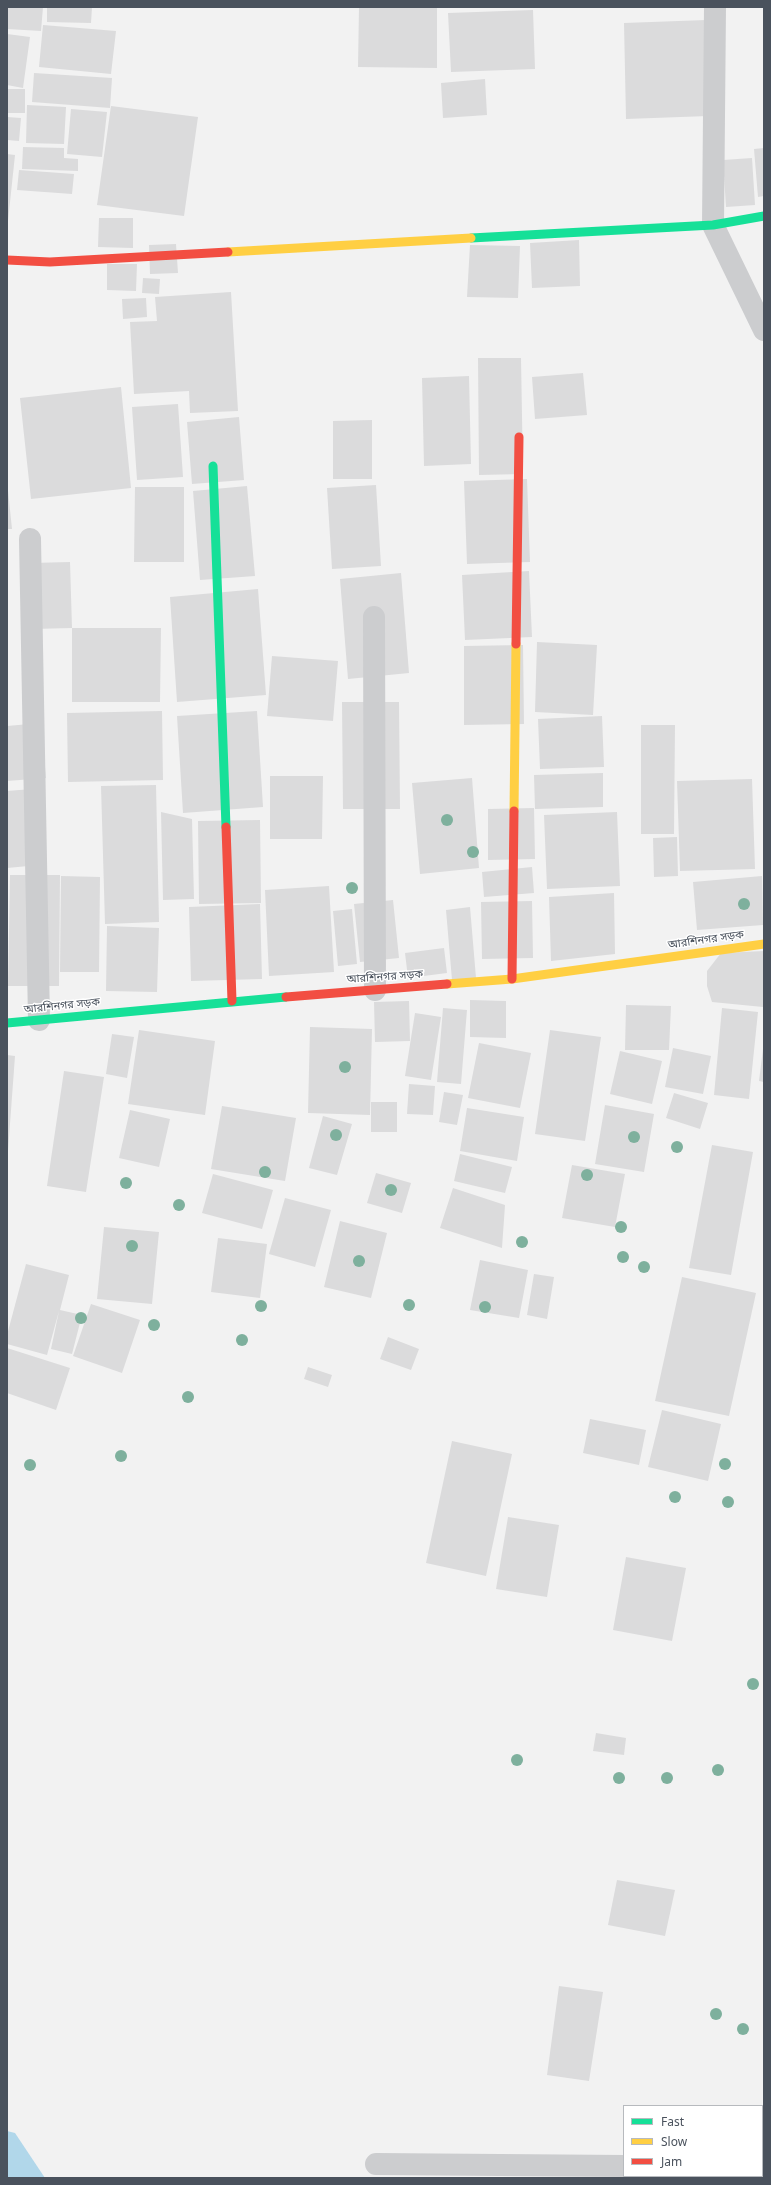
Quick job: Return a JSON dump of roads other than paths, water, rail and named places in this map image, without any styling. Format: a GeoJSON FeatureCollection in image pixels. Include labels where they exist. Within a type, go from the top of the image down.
{"type":"FeatureCollection","features":[{"type":"Feature","properties":{"kind":"street"},"geometry":{"type":"LineString","coordinates":[[715,7],[713,225],[764,330]]}},
{"type":"Feature","properties":{"kind":"street"},"geometry":{"type":"LineString","coordinates":[[7,260],[50,262],[713,225],[764,216]]}},
{"type":"Feature","properties":{"kind":"street"},"geometry":{"type":"LineString","coordinates":[[512,979],[519,437]]}},
{"type":"Feature","properties":{"kind":"street"},"geometry":{"type":"LineString","coordinates":[[213,466],[232,1001]]}},
{"type":"Feature","properties":{"kind":"street"},"geometry":{"type":"LineString","coordinates":[[30,539],[39,1020]]}},
{"type":"Feature","properties":{"kind":"street"},"geometry":{"type":"LineString","coordinates":[[374,617],[375,990]]}},
{"type":"Feature","properties":{"kind":"street","name":"আরশিনগর সড়ক"},"geometry":{"type":"LineString","coordinates":[[7,1023],[232,1001],[512,979],[764,944]]}},
{"type":"Feature","properties":{"kind":"street"},"geometry":{"type":"LineString","coordinates":[[376,2164],[623,2166]]}},
{"type":"Feature","properties":{"kind":"water"},"geometry":{"type":"Polygon","coordinates":[[[7,2131],[15,2133],[45,2178],[7,2178],[7,2131]]]}}]}
